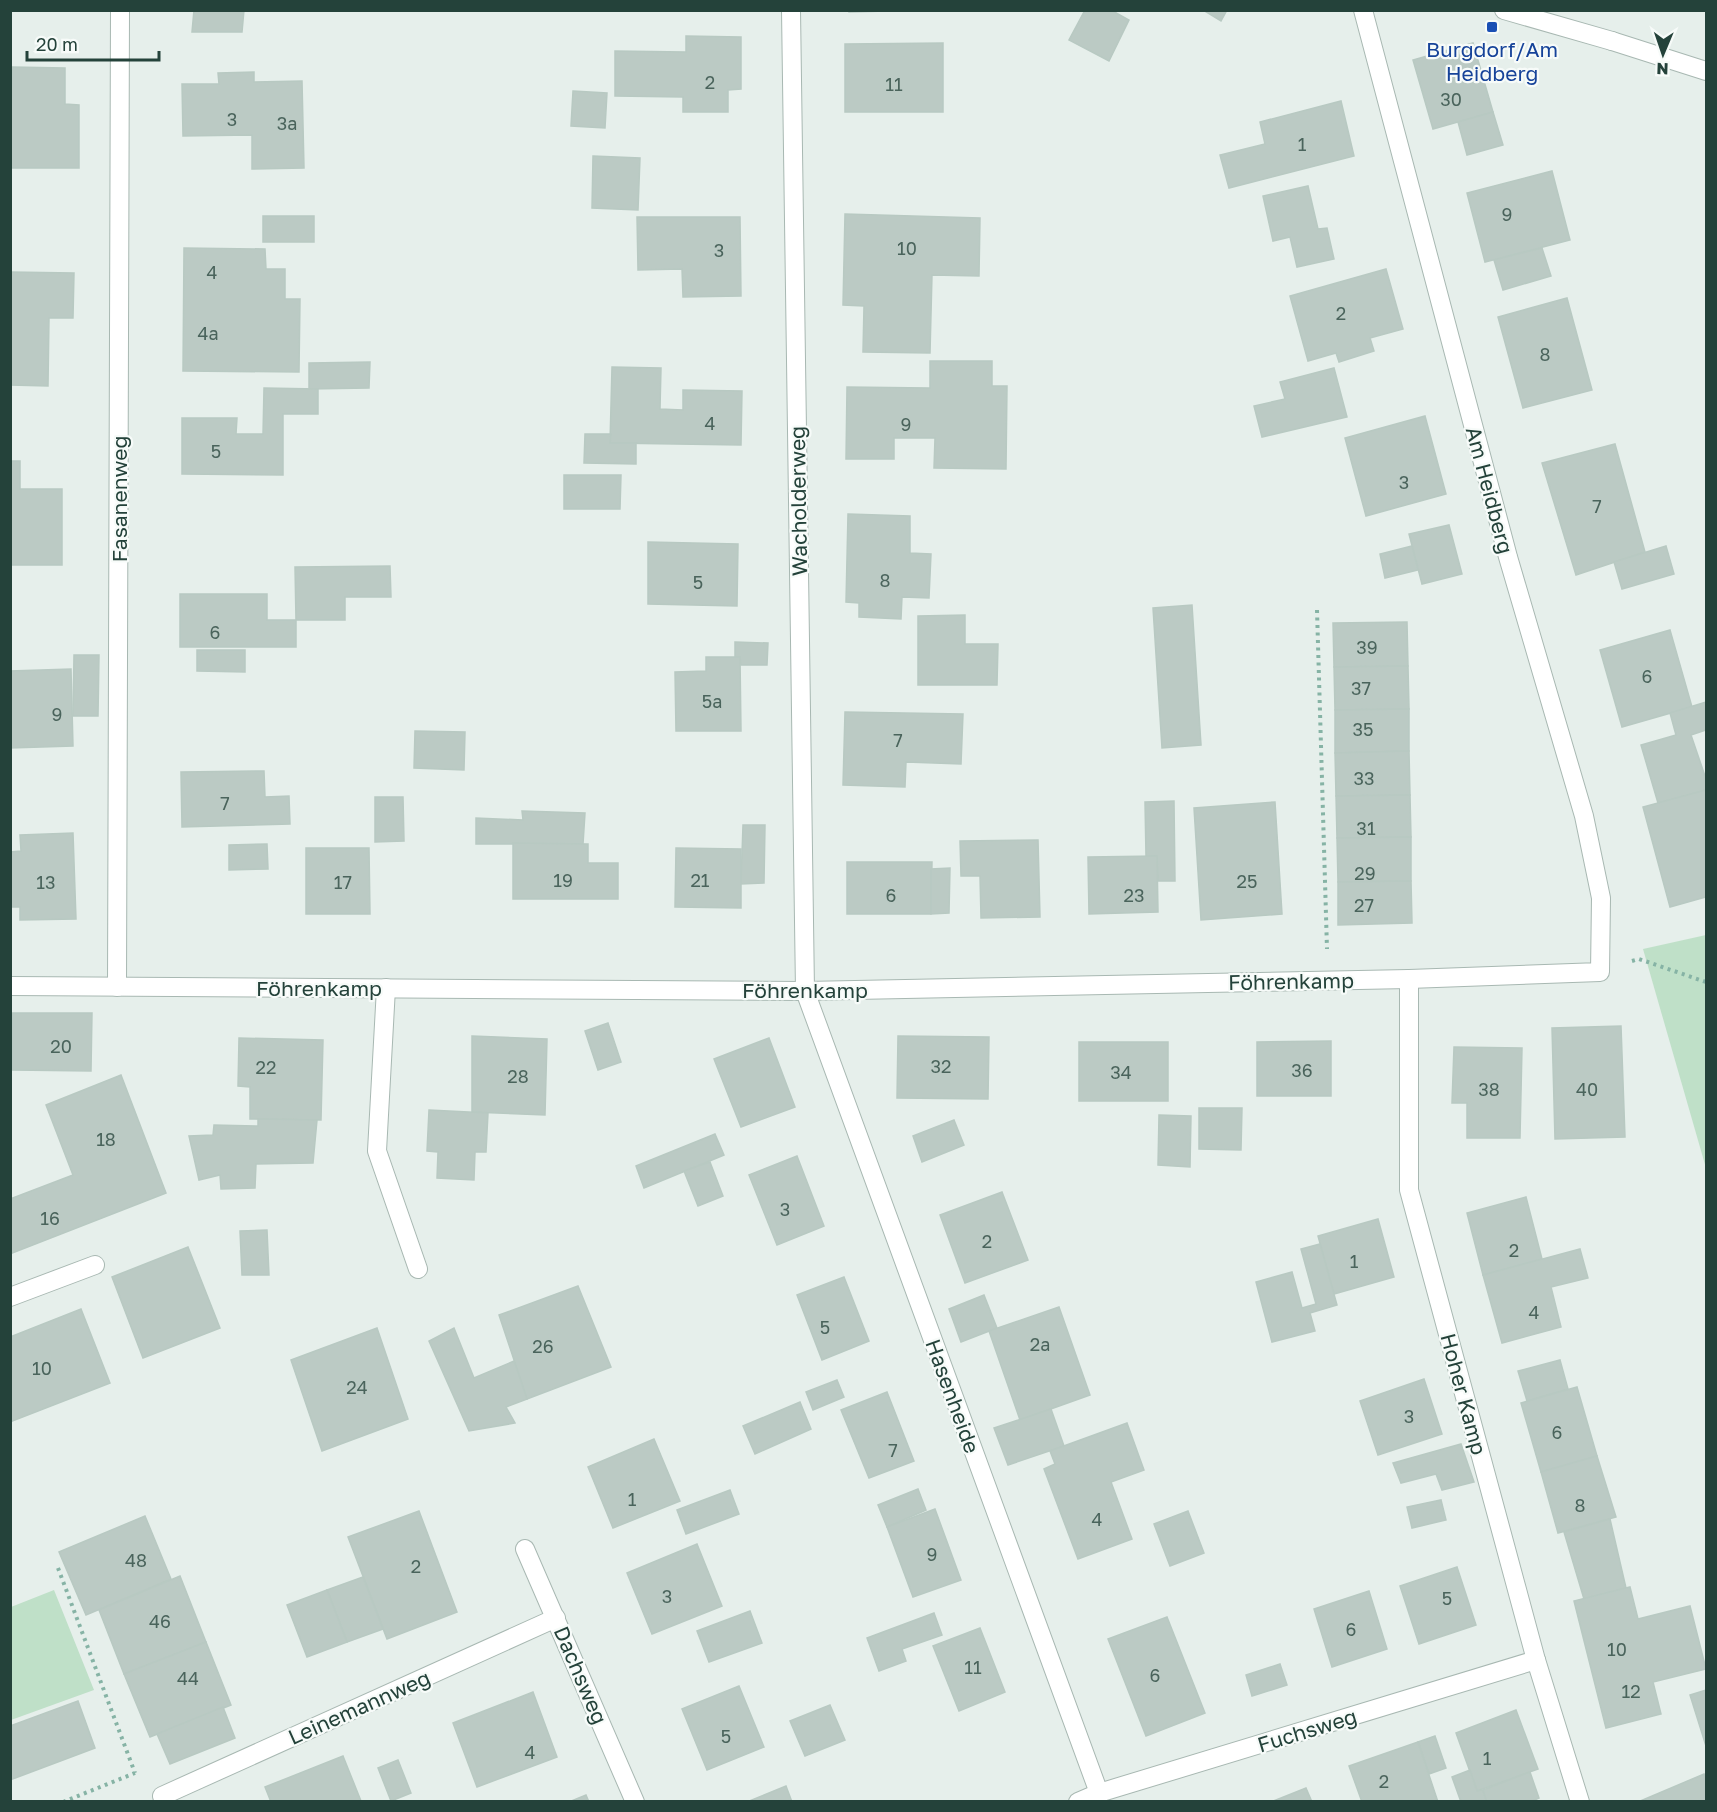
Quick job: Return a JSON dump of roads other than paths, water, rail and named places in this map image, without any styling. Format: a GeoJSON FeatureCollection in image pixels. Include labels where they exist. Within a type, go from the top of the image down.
{"type":"FeatureCollection","features":[{"type":"Feature","properties":{"kind":"street","name":"Fasanenweg"},"geometry":{"type":"LineString","coordinates":[[117,987],[120,10]]}},
{"type":"Feature","properties":{"kind":"street","name":"Wacholderweg"},"geometry":{"type":"LineString","coordinates":[[791,10],[805,991]]}},
{"type":"Feature","properties":{"kind":"street","name":"Am Heidberg"},"geometry":{"type":"LineString","coordinates":[[1363,10],[1508,557],[1584,816],[1601,898],[1599,972]]}},
{"type":"Feature","properties":{"kind":"street"},"geometry":{"type":"LineString","coordinates":[[1504,10],[1707,71]]}},
{"type":"Feature","properties":{"kind":"street","name":"Föhrenkamp"},"geometry":{"type":"LineString","coordinates":[[10,986],[805,991],[1599,972]]}},
{"type":"Feature","properties":{"kind":"street","name":"Hoher Kamp"},"geometry":{"type":"LineString","coordinates":[[1409,978],[1409,1190],[1536,1660],[1580,1802]]}},
{"type":"Feature","properties":{"kind":"street"},"geometry":{"type":"LineString","coordinates":[[386,988],[377,1151],[418,1269]]}},
{"type":"Feature","properties":{"kind":"street","name":"Hasenheide"},"geometry":{"type":"LineString","coordinates":[[805,991],[1098,1797]]}},
{"type":"Feature","properties":{"kind":"street"},"geometry":{"type":"LineString","coordinates":[[10,1297],[96,1265]]}},
{"type":"Feature","properties":{"kind":"street","name":"Dachsweg"},"geometry":{"type":"LineString","coordinates":[[525,1549],[635,1802]]}},
{"type":"Feature","properties":{"kind":"street","name":"Leinemannweg"},"geometry":{"type":"LineString","coordinates":[[163,1799],[556,1618]]}},
{"type":"Feature","properties":{"kind":"street","name":"Fuchsweg"},"geometry":{"type":"LineString","coordinates":[[1078,1802],[1536,1660]]}},
{"type":"Feature","properties":{"kind":"place","name":"Burgdorf/Am Heidberg"},"geometry":{"type":"Point","coordinates":[1492,27]}}]}
